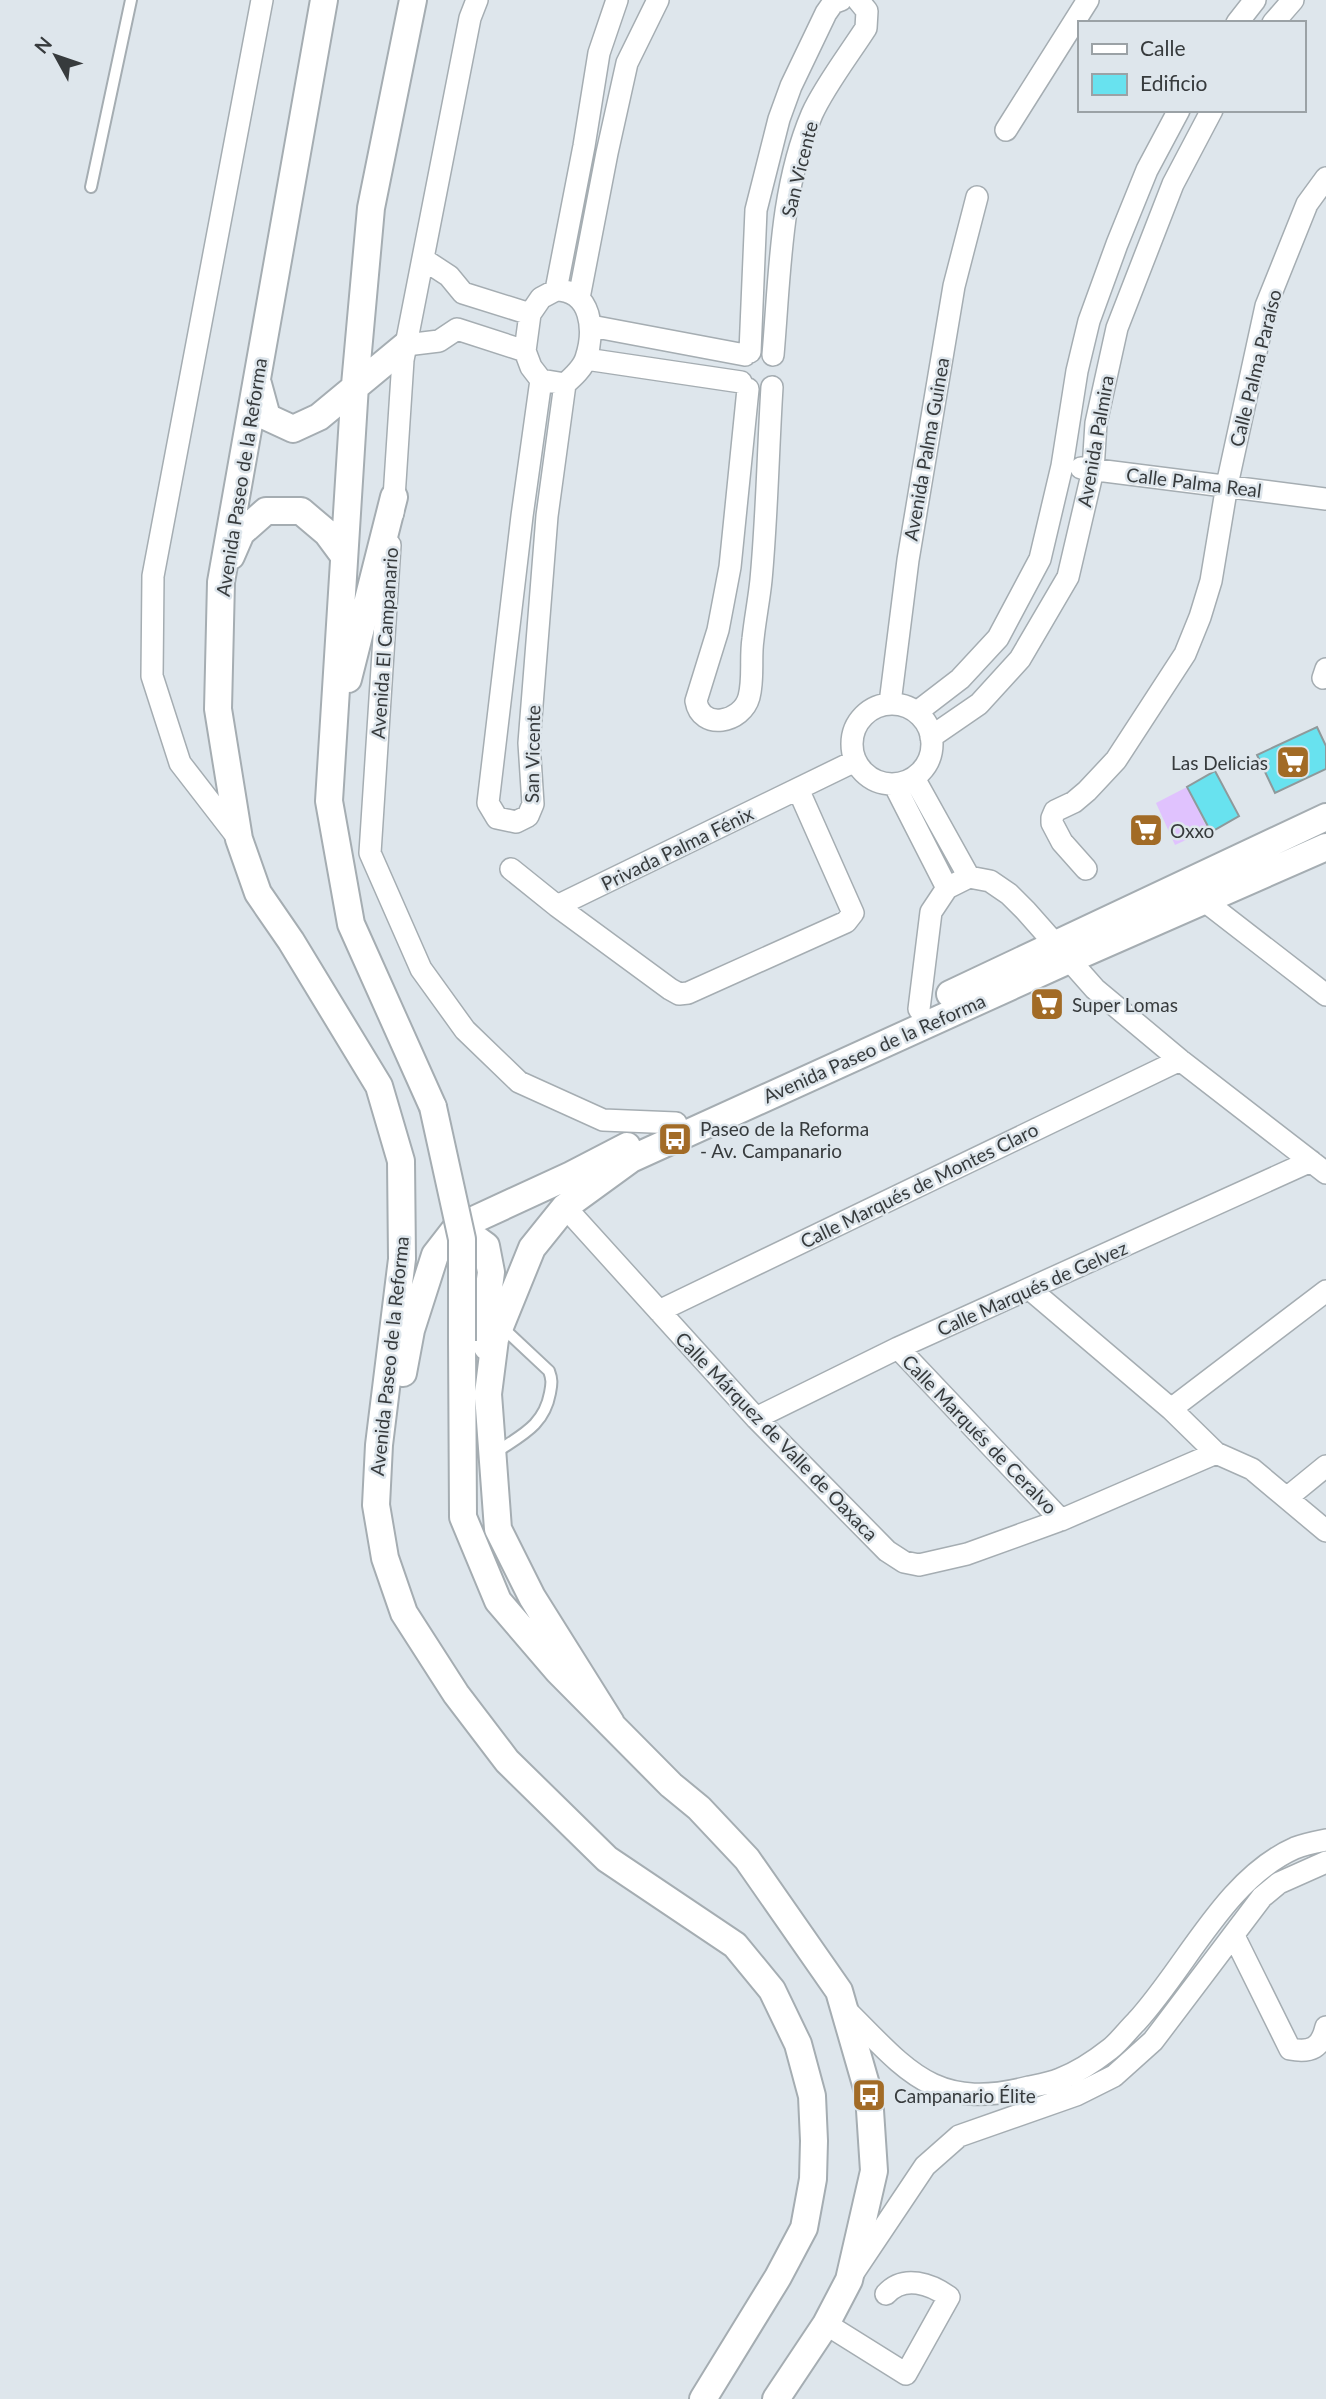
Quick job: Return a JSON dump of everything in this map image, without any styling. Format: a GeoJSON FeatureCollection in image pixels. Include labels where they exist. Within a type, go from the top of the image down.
{"type":"FeatureCollection","features":[{"type":"Feature","properties":{"kind":"street"},"geometry":{"type":"LineString","coordinates":[[239,839],[180,763],[152,676],[153,576],[262,0]]}},
{"type":"Feature","properties":{"kind":"street","name":"Avenida Paseo de la Reforma"},"geometry":{"type":"LineString","coordinates":[[324,0],[221,582],[218,709],[239,839],[258,893],[292,941],[379,1086],[401,1161],[402,1259],[382,1419],[376,1505],[385,1558],[404,1613],[456,1694],[507,1760],[607,1859],[735,1945],[772,1990],[799,2044],[812,2096],[814,2141],[813,2179],[804,2228],[778,2277],[703,2399]]}},
{"type":"Feature","properties":{"kind":"street","name":"Avenida Paseo de la Reforma"},"geometry":{"type":"LineString","coordinates":[[413,0],[370,208],[355,385],[328,801],[352,925],[433,1107],[462,1239],[463,1517],[498,1601],[558,1671],[671,1785],[699,1808],[747,1859],[839,1991],[869,2095],[874,2171],[849,2280],[826,2324],[776,2399]]}},
{"type":"Feature","properties":{"kind":"street","name":"Avenida El Campanario"},"geometry":{"type":"LineString","coordinates":[[477,0],[470,18],[406,345],[370,853],[421,969],[465,1030],[519,1082],[603,1120],[676,1123]]}},
{"type":"Feature","properties":{"kind":"street"},"geometry":{"type":"LineString","coordinates":[[556,290],[599,53],[617,0]]}},
{"type":"Feature","properties":{"kind":"street"},"geometry":{"type":"LineString","coordinates":[[579,298],[607,153],[628,63],[658,0]]}},
{"type":"Feature","properties":{"kind":"street","name":"San Vicente"},"geometry":{"type":"LineString","coordinates":[[748,354],[756,210],[765,174],[791,86],[826,13],[833,3],[841,0]]}},
{"type":"Feature","properties":{"kind":"street","name":"San Vicente"},"geometry":{"type":"LineString","coordinates":[[773,355],[785,214],[813,112],[866,27],[867,11],[858,0]]}},
{"type":"Feature","properties":{"kind":"street"},"geometry":{"type":"LineString","coordinates":[[1006,130],[1088,0]]}},
{"type":"Feature","properties":{"kind":"street"},"geometry":{"type":"LineString","coordinates":[[1239,21],[1255,0]]}},
{"type":"Feature","properties":{"kind":"street"},"geometry":{"type":"LineString","coordinates":[[1275,21],[1293,0]]}},
{"type":"Feature","properties":{"kind":"street","name":"Avenida Palmira"},"geometry":{"type":"LineString","coordinates":[[917,712],[960,679],[998,638],[1041,559],[1062,466],[1077,371],[1089,321],[1147,170],[1178,112]]}},
{"type":"Feature","properties":{"kind":"street","name":"Avenida Palmira"},"geometry":{"type":"LineString","coordinates":[[932,737],[979,704],[1020,659],[1068,577],[1093,470],[1096,423],[1117,328],[1172,184],[1211,112]]}},
{"type":"Feature","properties":{"kind":"street"},"geometry":{"type":"LineString","coordinates":[[584,146],[607,153]]}},
{"type":"Feature","properties":{"kind":"street","name":"Calle Palma Paraíso"},"geometry":{"type":"LineString","coordinates":[[1086,869],[1062,842],[1052,818],[1055,811],[1074,802],[1087,791],[1116,760],[1185,654],[1211,581],[1227,485],[1266,306],[1307,204],[1326,178]]}},
{"type":"Feature","properties":{"kind":"street","name":"Avenida Palma Guinea"},"geometry":{"type":"LineString","coordinates":[[890,703],[908,560],[954,286],[978,197]]}},
{"type":"Feature","properties":{"kind":"street"},"geometry":{"type":"LineString","coordinates":[[423,259],[449,276],[463,293],[530,314]]}},
{"type":"Feature","properties":{"kind":"street"},"geometry":{"type":"LineString","coordinates":[[556,290],[567,290],[579,298],[588,311],[591,326],[586,359],[565,384],[541,380],[531,367],[525,351],[530,314],[541,298],[556,290]]}},
{"type":"Feature","properties":{"kind":"street"},"geometry":{"type":"LineString","coordinates":[[257,378],[267,417],[293,429],[318,417],[406,345],[439,341],[457,329],[463,293]]}},
{"type":"Feature","properties":{"kind":"street"},"geometry":{"type":"LineString","coordinates":[[586,359],[745,385],[764,391],[778,380],[780,372],[773,355],[762,350],[748,354],[591,326]]}},
{"type":"Feature","properties":{"kind":"street"},"geometry":{"type":"LineString","coordinates":[[457,329],[525,351]]}},
{"type":"Feature","properties":{"kind":"street"},"geometry":{"type":"LineString","coordinates":[[748,354],[740,363],[738,373],[745,385],[730,567],[718,630],[696,701],[698,710],[714,720],[729,720],[736,716],[749,699],[752,642],[761,580],[772,387]]}},
{"type":"Feature","properties":{"kind":"street","name":"San Vicente"},"geometry":{"type":"LineString","coordinates":[[541,380],[488,803],[497,818],[516,822],[528,816],[533,804],[529,743],[547,516],[565,384]]}},
{"type":"Feature","properties":{"kind":"street","name":"Calle Palma Real"},"geometry":{"type":"LineString","coordinates":[[1062,466],[1326,499]]}},
{"type":"Feature","properties":{"kind":"street"},"geometry":{"type":"LineString","coordinates":[[332,745],[394,497]]}},
{"type":"Feature","properties":{"kind":"street"},"geometry":{"type":"LineString","coordinates":[[221,582],[241,533],[266,511],[301,511],[327,533],[344,556]]}},
{"type":"Feature","properties":{"kind":"street"},"geometry":{"type":"LineString","coordinates":[[522,516],[547,516]]}},
{"type":"Feature","properties":{"kind":"street"},"geometry":{"type":"LineString","coordinates":[[890,703],[904,705],[917,712],[924,719],[932,737],[929,760],[904,781],[871,779],[855,761],[851,742],[857,723],[871,709],[890,703]]}},
{"type":"Feature","properties":{"kind":"street","name":"Privada Palma Fénix"},"geometry":{"type":"LineString","coordinates":[[557,906],[855,761]]}},
{"type":"Feature","properties":{"kind":"street"},"geometry":{"type":"LineString","coordinates":[[904,781],[969,877]]}},
{"type":"Feature","properties":{"kind":"street"},"geometry":{"type":"LineString","coordinates":[[904,781],[947,888]]}},
{"type":"Feature","properties":{"kind":"street"},"geometry":{"type":"LineString","coordinates":[[511,869],[557,906],[679,994],[688,993],[846,922],[853,913],[798,789]]}},
{"type":"Feature","properties":{"kind":"street","name":"Avenida Paseo de la Reforma"},"geometry":{"type":"LineString","coordinates":[[611,1723],[532,1597],[498,1530],[488,1394],[495,1339],[532,1248],[565,1207],[631,1159],[1193,892],[1326,817]]}},
{"type":"Feature","properties":{"kind":"street","name":"Avenida Paseo de la Reforma"},"geometry":{"type":"LineString","coordinates":[[1193,892],[1326,846]]}},
{"type":"Feature","properties":{"kind":"street"},"geometry":{"type":"LineString","coordinates":[[919,1009],[931,912],[947,888],[969,877],[990,881],[1009,894],[1095,989],[1180,1060],[1318,1167]]}},
{"type":"Feature","properties":{"kind":"street"},"geometry":{"type":"LineString","coordinates":[[1193,892],[1326,995]]}},
{"type":"Feature","properties":{"kind":"street","name":"Avenida Paseo de la Reforma"},"geometry":{"type":"LineString","coordinates":[[435,1255],[456,1228],[919,1009],[1063,952]]}},
{"type":"Feature","properties":{"kind":"street","name":"Calle Marqués de Montes Claro"},"geometry":{"type":"LineString","coordinates":[[659,1311],[1180,1060]]}},
{"type":"Feature","properties":{"kind":"street","name":"Calle Marqués de Gelvez"},"geometry":{"type":"LineString","coordinates":[[755,1418],[898,1348],[1318,1167]]}},
{"type":"Feature","properties":{"kind":"street","name":"Calle Márquez de Valle de Oaxaca"},"geometry":{"type":"LineString","coordinates":[[565,1207],[755,1418],[887,1551],[904,1562],[919,1565],[967,1553],[1061,1520],[1216,1453]]}},
{"type":"Feature","properties":{"kind":"street"},"geometry":{"type":"LineString","coordinates":[[376,1505],[411,1330],[435,1255],[462,1235],[475,1238],[486,1246],[491,1272],[486,1310],[488,1394]]}},
{"type":"Feature","properties":{"kind":"street"},"geometry":{"type":"LineString","coordinates":[[1031,1290],[1171,1409],[1216,1453],[1252,1469],[1326,1531]]}},
{"type":"Feature","properties":{"kind":"street"},"geometry":{"type":"LineString","coordinates":[[1171,1409],[1326,1291]]}},
{"type":"Feature","properties":{"kind":"street","name":"Calle Marqués de Ceralvo"},"geometry":{"type":"LineString","coordinates":[[898,1348],[1061,1520]]}},
{"type":"Feature","properties":{"kind":"street"},"geometry":{"type":"LineString","coordinates":[[1288,1497],[1326,1466]]}},
{"type":"Feature","properties":{"kind":"street"},"geometry":{"type":"LineString","coordinates":[[844,2008],[910,2073],[933,2086],[964,2094],[1004,2094],[1061,2079],[1111,2048],[1154,2003],[1199,1939],[1254,1875],[1297,1847],[1326,1840]]}},
{"type":"Feature","properties":{"kind":"street"},"geometry":{"type":"LineString","coordinates":[[849,2280],[925,2166],[959,2136],[1076,2095],[1114,2076],[1153,2041],[1262,1897],[1279,1883],[1322,1870]]}},
{"type":"Feature","properties":{"kind":"street"},"geometry":{"type":"LineString","coordinates":[[1234,1936],[1290,2049],[1293,2051],[1316,2048],[1326,2028]]}},
{"type":"Feature","properties":{"kind":"street"},"geometry":{"type":"LineString","coordinates":[[826,2324],[906,2374],[949,2297],[912,2281],[895,2286],[886,2294]]}},
{"type":"Feature","properties":{"kind":"lane"},"geometry":{"type":"LineString","coordinates":[[91,187],[131,0]]}},
{"type":"Feature","properties":{"kind":"lane"},"geometry":{"type":"LineString","coordinates":[[493,1455],[540,1421],[547,1408],[553,1380],[549,1371],[501,1325]]}},
{"type":"Feature","properties":{"kind":"shaded area"},"geometry":{"type":"Polygon","coordinates":[[[1187,787],[1208,830],[1175,845],[1156,803],[1187,787]]]}},
{"type":"Feature","properties":{"kind":"building","name":"Las Delicias"},"geometry":{"type":"Polygon","coordinates":[[[1317,727],[1326,746],[1326,769],[1275,793],[1257,755],[1317,727]]]}},
{"type":"Feature","properties":{"kind":"building"},"geometry":{"type":"Polygon","coordinates":[[[1215,771],[1239,816],[1211,832],[1187,787],[1215,771]]]}},
{"type":"Feature","properties":{"kind":"place","name":"Las Delicias"},"geometry":{"type":"Point","coordinates":[1293,762]}},
{"type":"Feature","properties":{"kind":"place","name":"Oxxo"},"geometry":{"type":"Point","coordinates":[1146,830]}},
{"type":"Feature","properties":{"kind":"place","name":"Super Lomas"},"geometry":{"type":"Point","coordinates":[1047,1004]}},
{"type":"Feature","properties":{"kind":"place","name":"Paseo de la Reforma - Av. Campanario"},"geometry":{"type":"Point","coordinates":[675,1139]}},
{"type":"Feature","properties":{"kind":"place","name":"Campanario Élite"},"geometry":{"type":"Point","coordinates":[869,2095]}}]}
